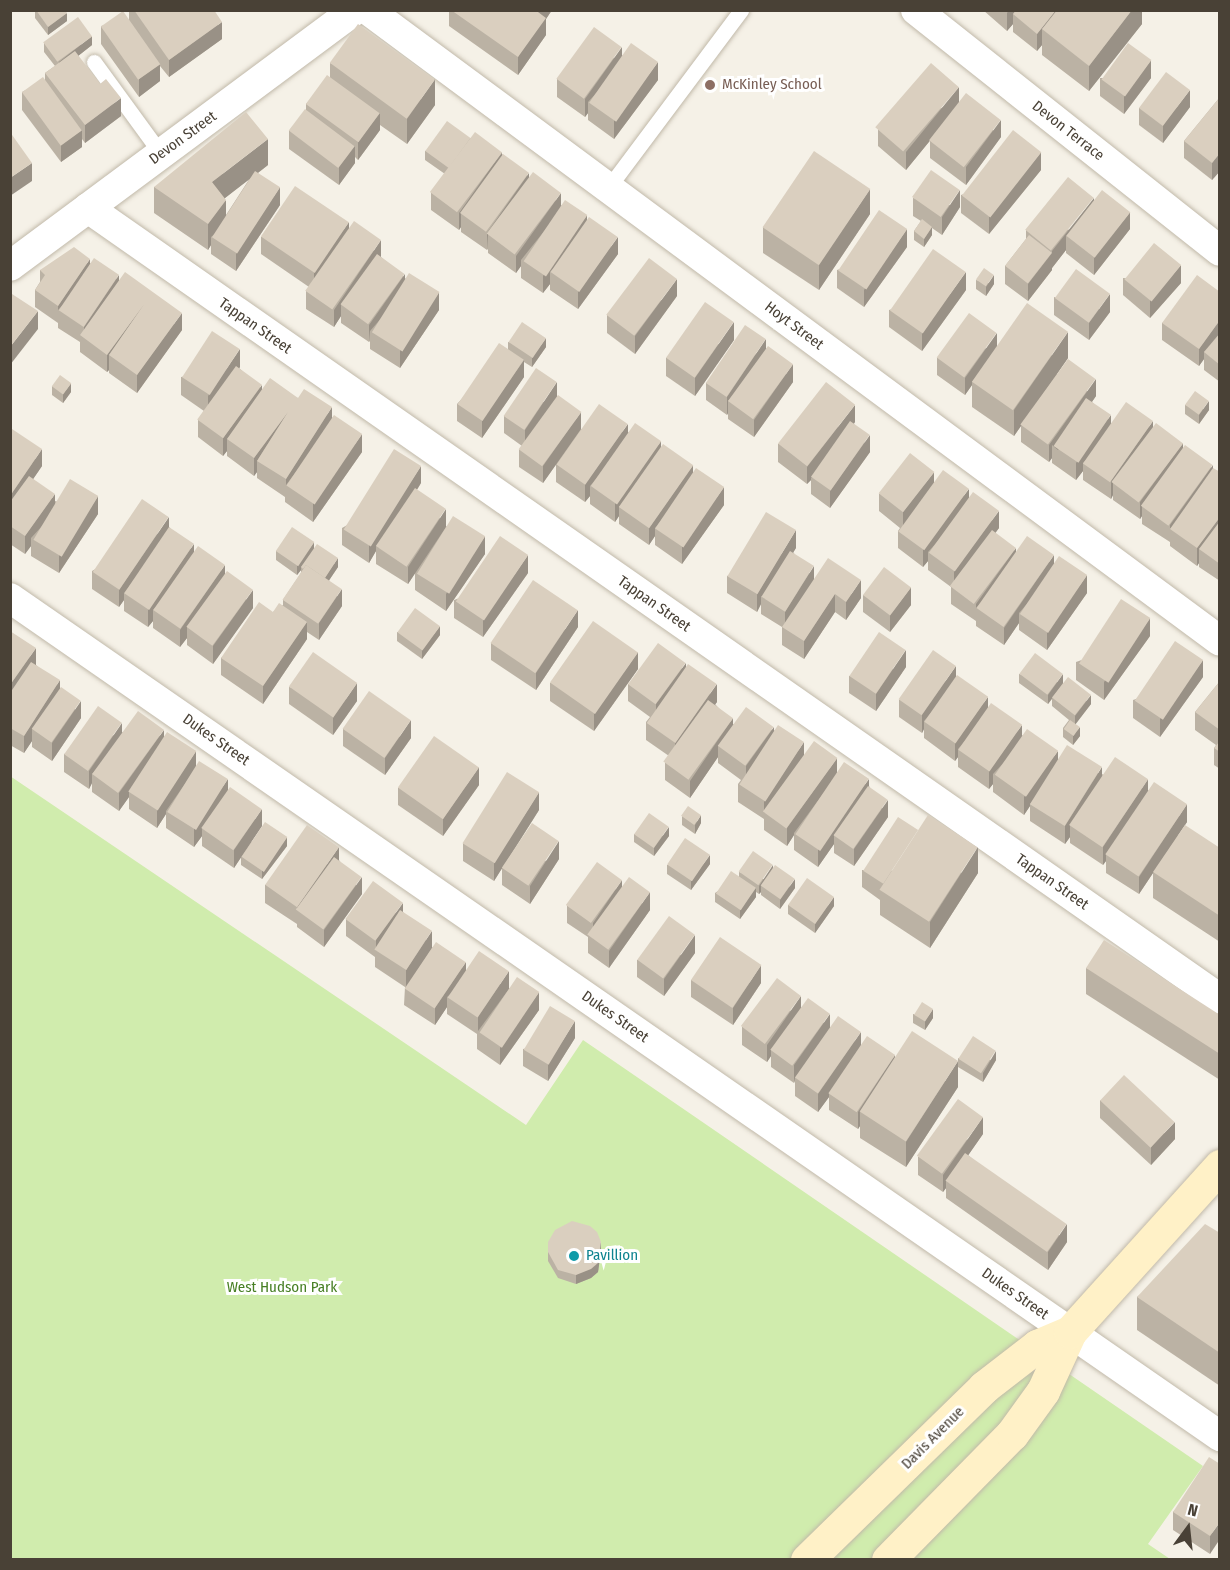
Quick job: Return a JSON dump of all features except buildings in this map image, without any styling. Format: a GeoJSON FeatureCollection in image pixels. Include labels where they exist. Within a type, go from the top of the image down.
{"type":"FeatureCollection","features":[{"type":"Feature","properties":{"kind":"street","name":"Devon Street"},"geometry":{"type":"LineString","coordinates":[[10,266],[355,10]]}},
{"type":"Feature","properties":{"kind":"street","name":"Hoyt Street"},"geometry":{"type":"LineString","coordinates":[[368,10],[1220,641]]}},
{"type":"Feature","properties":{"kind":"street","name":"Devon Terrace"},"geometry":{"type":"LineString","coordinates":[[916,10],[1220,251]]}},
{"type":"Feature","properties":{"kind":"street","name":"Tappan Street"},"geometry":{"type":"LineString","coordinates":[[87,208],[1220,999]]}},
{"type":"Feature","properties":{"kind":"street","name":"Dukes Street"},"geometry":{"type":"LineString","coordinates":[[10,598],[1220,1436]]}},
{"type":"Feature","properties":{"kind":"street","name":"Davis Avenue"},"geometry":{"type":"LineString","coordinates":[[888,1560],[1012,1434],[1043,1391],[1070,1332],[1220,1166]]}},
{"type":"Feature","properties":{"kind":"street","name":"Davis Avenue"},"geometry":{"type":"LineString","coordinates":[[807,1560],[984,1387],[1037,1346],[1070,1332]]}},
{"type":"Feature","properties":{"kind":"lane"},"geometry":{"type":"LineString","coordinates":[[608,188],[741,10]]}},
{"type":"Feature","properties":{"kind":"lane"},"geometry":{"type":"LineString","coordinates":[[94,62],[161,154]]}},
{"type":"Feature","properties":{"kind":"green space","name":"West Hudson Park"},"geometry":{"type":"Polygon","coordinates":[[[10,776],[526,1125],[583,1040],[1203,1466],[1148,1544],[1170,1559],[11,1559],[10,776]]]}},
{"type":"Feature","properties":{"kind":"place","name":"McKinley School"},"geometry":{"type":"Point","coordinates":[710,85]}},
{"type":"Feature","properties":{"kind":"place","name":"Pavillion"},"geometry":{"type":"Point","coordinates":[574,1256]}}]}
